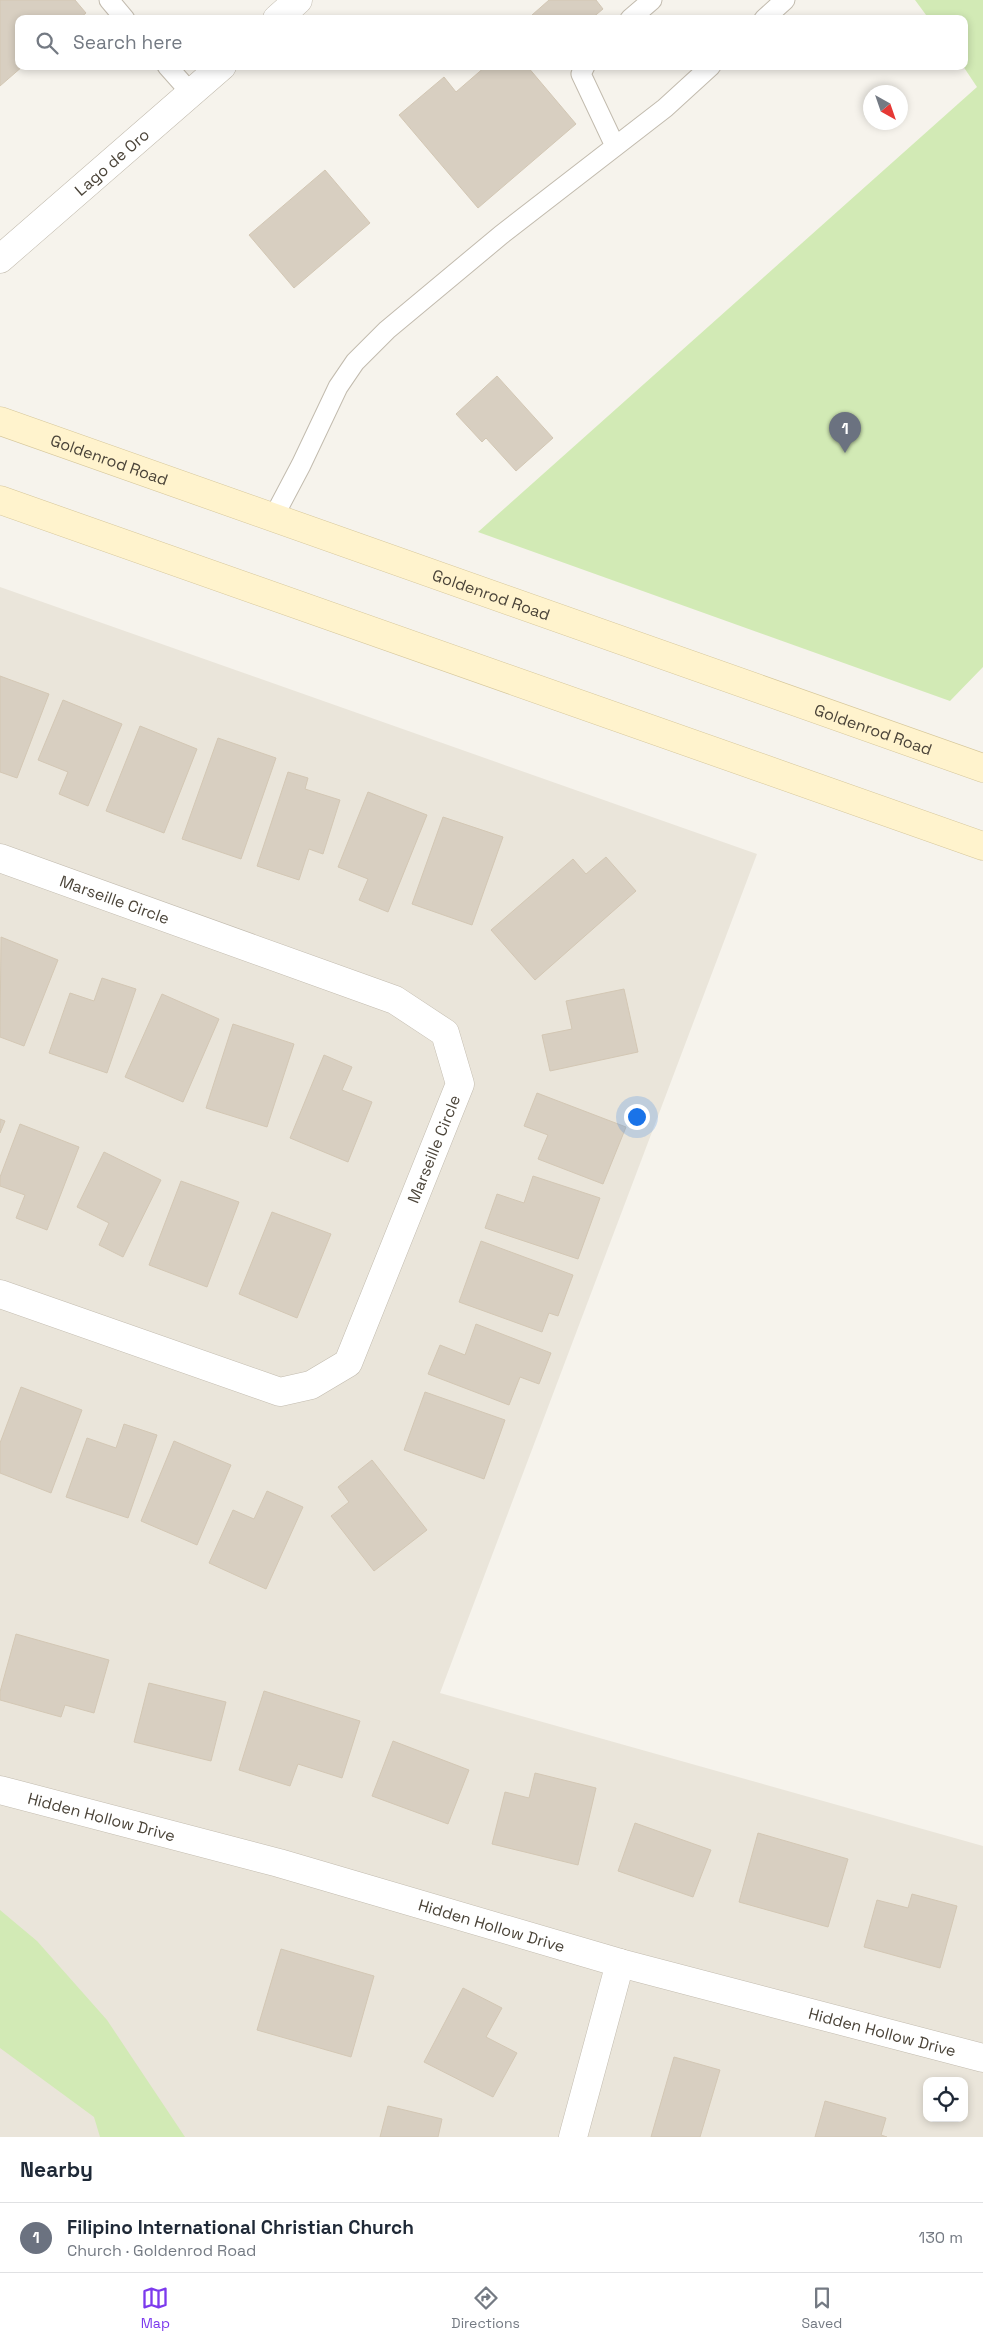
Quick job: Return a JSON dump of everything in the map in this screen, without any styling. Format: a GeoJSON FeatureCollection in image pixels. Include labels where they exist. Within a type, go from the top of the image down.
{"type":"FeatureCollection","features":[{"type":"Feature","properties":{"kind":"main road","name":"Goldenrod Road"},"geometry":{"type":"LineString","coordinates":[[0,422],[983,768]]}},
{"type":"Feature","properties":{"kind":"main road"},"geometry":{"type":"LineString","coordinates":[[0,500],[983,846]]}},
{"type":"Feature","properties":{"kind":"street"},"geometry":{"type":"LineString","coordinates":[[281,15],[298,0]]}},
{"type":"Feature","properties":{"kind":"street","name":"Lago de Oro"},"geometry":{"type":"LineString","coordinates":[[0,258],[217,70]]}},
{"type":"Feature","properties":{"kind":"street","name":"Marseille Circle"},"geometry":{"type":"LineString","coordinates":[[0,858],[396,1000],[445,1034],[460,1084],[348,1363],[311,1385],[280,1392],[0,1294]]}},
{"type":"Feature","properties":{"kind":"street","name":"Hidden Hollow Drive"},"geometry":{"type":"LineString","coordinates":[[0,1790],[278,1863],[620,1963],[983,2058]]}},
{"type":"Feature","properties":{"kind":"street"},"geometry":{"type":"LineString","coordinates":[[573,2137],[620,1963]]}},
{"type":"Feature","properties":{"kind":"lane"},"geometry":{"type":"LineString","coordinates":[[109,0],[122,15]]}},
{"type":"Feature","properties":{"kind":"lane"},"geometry":{"type":"LineString","coordinates":[[635,15],[652,0]]}},
{"type":"Feature","properties":{"kind":"lane"},"geometry":{"type":"LineString","coordinates":[[768,15],[785,0]]}},
{"type":"Feature","properties":{"kind":"lane"},"geometry":{"type":"LineString","coordinates":[[170,70],[190,93]]}},
{"type":"Feature","properties":{"kind":"lane"},"geometry":{"type":"LineString","coordinates":[[583,70],[581,74],[615,146]]}},
{"type":"Feature","properties":{"kind":"lane"},"geometry":{"type":"LineString","coordinates":[[273,518],[301,466],[338,387],[355,362],[387,330],[501,235],[665,108],[708,70]]}},
{"type":"Feature","properties":{"kind":"shaded area"},"geometry":{"type":"Polygon","coordinates":[[[0,587],[757,854],[440,1693],[983,1846],[983,2137],[0,2137],[0,587]]]}},
{"type":"Feature","properties":{"kind":"green space"},"geometry":{"type":"Polygon","coordinates":[[[915,0],[983,0],[983,667],[950,701],[478,532],[977,87],[966,70],[968,70],[968,15],[926,15],[915,0]]]}},
{"type":"Feature","properties":{"kind":"green space"},"geometry":{"type":"Polygon","coordinates":[[[0,1910],[37,1941],[107,2020],[185,2137],[100,2137],[94,2117],[0,2048],[0,1910]]]}},
{"type":"Feature","properties":{"kind":"building"},"geometry":{"type":"Polygon","coordinates":[[[0,0],[75,0],[86,13],[84,15],[15,15],[15,70],[18,70],[0,86],[0,0]]]}},
{"type":"Feature","properties":{"kind":"building"},"geometry":{"type":"Polygon","coordinates":[[[549,0],[596,0],[603,9],[596,15],[532,15],[549,0]]]}},
{"type":"Feature","properties":{"kind":"building"},"geometry":{"type":"Polygon","coordinates":[[[481,70],[530,70],[576,124],[478,208],[399,115],[444,77],[456,92],[481,70]]]}},
{"type":"Feature","properties":{"kind":"building"},"geometry":{"type":"Polygon","coordinates":[[[325,170],[370,223],[294,288],[249,235],[325,170]]]}},
{"type":"Feature","properties":{"kind":"building"},"geometry":{"type":"Polygon","coordinates":[[[497,376],[553,438],[516,471],[486,438],[482,442],[456,414],[497,376]]]}},
{"type":"Feature","properties":{"kind":"building"},"geometry":{"type":"Polygon","coordinates":[[[0,676],[49,694],[17,778],[0,772],[0,676]]]}},
{"type":"Feature","properties":{"kind":"building"},"geometry":{"type":"Polygon","coordinates":[[[63,700],[122,724],[88,806],[59,794],[68,772],[38,760],[63,700]]]}},
{"type":"Feature","properties":{"kind":"building"},"geometry":{"type":"Polygon","coordinates":[[[140,726],[197,749],[164,833],[106,811],[140,726]]]}},
{"type":"Feature","properties":{"kind":"building"},"geometry":{"type":"Polygon","coordinates":[[[218,738],[276,758],[241,859],[182,839],[218,738]]]}},
{"type":"Feature","properties":{"kind":"building"},"geometry":{"type":"Polygon","coordinates":[[[288,772],[308,778],[305,789],[340,800],[323,854],[309,849],[299,880],[257,866],[288,772]]]}},
{"type":"Feature","properties":{"kind":"building"},"geometry":{"type":"Polygon","coordinates":[[[368,792],[427,815],[388,912],[359,900],[368,879],[338,867],[368,792]]]}},
{"type":"Feature","properties":{"kind":"building"},"geometry":{"type":"Polygon","coordinates":[[[443,817],[503,837],[472,925],[412,904],[443,817]]]}},
{"type":"Feature","properties":{"kind":"building"},"geometry":{"type":"Polygon","coordinates":[[[606,857],[636,891],[535,980],[491,930],[573,859],[586,874],[606,857]]]}},
{"type":"Feature","properties":{"kind":"building"},"geometry":{"type":"Polygon","coordinates":[[[1,937],[58,960],[24,1046],[0,1037],[1,937]]]}},
{"type":"Feature","properties":{"kind":"building"},"geometry":{"type":"Polygon","coordinates":[[[102,978],[136,989],[107,1073],[49,1053],[70,993],[94,1001],[102,978]]]}},
{"type":"Feature","properties":{"kind":"building"},"geometry":{"type":"Polygon","coordinates":[[[624,989],[638,1052],[550,1071],[542,1035],[572,1029],[566,1001],[624,989]]]}},
{"type":"Feature","properties":{"kind":"building"},"geometry":{"type":"Polygon","coordinates":[[[162,994],[219,1019],[183,1102],[125,1077],[162,994]]]}},
{"type":"Feature","properties":{"kind":"building"},"geometry":{"type":"Polygon","coordinates":[[[233,1024],[294,1044],[267,1127],[206,1108],[233,1024]]]}},
{"type":"Feature","properties":{"kind":"building"},"geometry":{"type":"Polygon","coordinates":[[[324,1055],[352,1067],[342,1090],[372,1102],[348,1162],[290,1138],[324,1055]]]}},
{"type":"Feature","properties":{"kind":"building"},"geometry":{"type":"Polygon","coordinates":[[[537,1093],[626,1127],[603,1184],[538,1159],[548,1135],[524,1126],[537,1093]]]}},
{"type":"Feature","properties":{"kind":"building"},"geometry":{"type":"Polygon","coordinates":[[[0,1119],[5,1121],[0,1133],[0,1119]]]}},
{"type":"Feature","properties":{"kind":"building"},"geometry":{"type":"Polygon","coordinates":[[[20,1124],[79,1147],[47,1230],[16,1218],[25,1195],[0,1186],[0,1177],[20,1124]]]}},
{"type":"Feature","properties":{"kind":"building"},"geometry":{"type":"Polygon","coordinates":[[[104,1152],[161,1180],[123,1257],[99,1245],[109,1223],[77,1207],[104,1152]]]}},
{"type":"Feature","properties":{"kind":"building"},"geometry":{"type":"Polygon","coordinates":[[[533,1176],[600,1198],[578,1259],[485,1228],[497,1194],[524,1203],[533,1176]]]}},
{"type":"Feature","properties":{"kind":"building"},"geometry":{"type":"Polygon","coordinates":[[[181,1181],[239,1202],[207,1287],[149,1265],[181,1181]]]}},
{"type":"Feature","properties":{"kind":"building"},"geometry":{"type":"Polygon","coordinates":[[[272,1212],[331,1234],[297,1318],[239,1294],[272,1212]]]}},
{"type":"Feature","properties":{"kind":"building"},"geometry":{"type":"Polygon","coordinates":[[[481,1241],[573,1275],[558,1316],[549,1313],[542,1332],[459,1302],[481,1241]]]}},
{"type":"Feature","properties":{"kind":"building"},"geometry":{"type":"Polygon","coordinates":[[[476,1324],[551,1353],[539,1384],[520,1377],[509,1405],[428,1374],[440,1345],[465,1355],[476,1324]]]}},
{"type":"Feature","properties":{"kind":"building"},"geometry":{"type":"Polygon","coordinates":[[[21,1387],[82,1410],[51,1493],[0,1473],[0,1443],[21,1387]]]}},
{"type":"Feature","properties":{"kind":"building"},"geometry":{"type":"Polygon","coordinates":[[[425,1392],[505,1420],[484,1479],[404,1450],[425,1392]]]}},
{"type":"Feature","properties":{"kind":"building"},"geometry":{"type":"Polygon","coordinates":[[[124,1424],[157,1435],[128,1518],[66,1497],[87,1438],[116,1448],[124,1424]]]}},
{"type":"Feature","properties":{"kind":"building"},"geometry":{"type":"Polygon","coordinates":[[[174,1441],[231,1465],[197,1545],[141,1521],[174,1441]]]}},
{"type":"Feature","properties":{"kind":"building"},"geometry":{"type":"Polygon","coordinates":[[[372,1460],[427,1530],[374,1571],[331,1516],[349,1502],[338,1487],[372,1460]]]}},
{"type":"Feature","properties":{"kind":"building"},"geometry":{"type":"Polygon","coordinates":[[[267,1491],[303,1507],[266,1589],[209,1563],[233,1510],[254,1519],[267,1491]]]}},
{"type":"Feature","properties":{"kind":"building"},"geometry":{"type":"Polygon","coordinates":[[[16,1634],[109,1660],[94,1713],[65,1705],[61,1717],[0,1700],[0,1692],[16,1634]]]}},
{"type":"Feature","properties":{"kind":"building"},"geometry":{"type":"Polygon","coordinates":[[[149,1683],[226,1702],[211,1761],[134,1742],[149,1683]]]}},
{"type":"Feature","properties":{"kind":"building"},"geometry":{"type":"Polygon","coordinates":[[[264,1691],[360,1721],[342,1778],[298,1764],[290,1786],[239,1770],[264,1691]]]}},
{"type":"Feature","properties":{"kind":"building"},"geometry":{"type":"Polygon","coordinates":[[[393,1741],[469,1770],[448,1824],[372,1796],[393,1741]]]}},
{"type":"Feature","properties":{"kind":"building"},"geometry":{"type":"Polygon","coordinates":[[[535,1773],[596,1788],[578,1865],[492,1844],[505,1792],[529,1798],[535,1773]]]}},
{"type":"Feature","properties":{"kind":"building"},"geometry":{"type":"Polygon","coordinates":[[[635,1823],[711,1850],[693,1897],[618,1871],[635,1823]]]}},
{"type":"Feature","properties":{"kind":"building"},"geometry":{"type":"Polygon","coordinates":[[[758,1833],[848,1859],[828,1927],[739,1902],[758,1833]]]}},
{"type":"Feature","properties":{"kind":"building"},"geometry":{"type":"Polygon","coordinates":[[[912,1894],[957,1906],[940,1968],[864,1947],[877,1900],[908,1908],[912,1894]]]}},
{"type":"Feature","properties":{"kind":"building"},"geometry":{"type":"Polygon","coordinates":[[[281,1949],[374,1976],[351,2057],[257,2030],[281,1949]]]}},
{"type":"Feature","properties":{"kind":"building"},"geometry":{"type":"Polygon","coordinates":[[[463,1988],[502,2008],[486,2037],[517,2053],[493,2097],[424,2062],[463,1988]]]}},
{"type":"Feature","properties":{"kind":"building"},"geometry":{"type":"Polygon","coordinates":[[[674,2057],[720,2070],[700,2137],[651,2137],[674,2057]]]}},
{"type":"Feature","properties":{"kind":"building"},"geometry":{"type":"Polygon","coordinates":[[[825,2101],[886,2118],[881,2135],[887,2137],[815,2137],[825,2101]]]}},
{"type":"Feature","properties":{"kind":"building"},"geometry":{"type":"Polygon","coordinates":[[[388,2106],[442,2119],[438,2137],[380,2137],[388,2106]]]}},
{"type":"Feature","properties":{"kind":"place","name":"Filipino International Christian Church"},"geometry":{"type":"Point","coordinates":[845,453]}}]}
